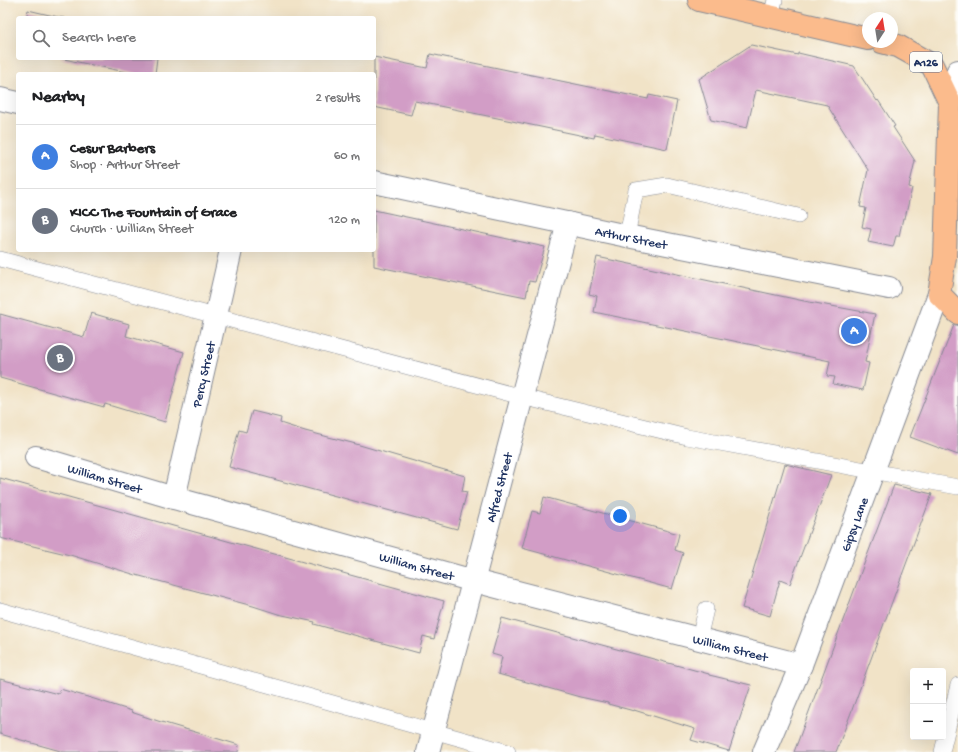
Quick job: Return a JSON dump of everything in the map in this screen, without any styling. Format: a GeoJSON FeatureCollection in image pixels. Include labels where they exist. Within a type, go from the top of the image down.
{"type":"FeatureCollection","features":[{"type":"Feature","properties":{"kind":"main road"},"geometry":{"type":"LineString","coordinates":[[699,0],[773,8],[862,37]]}},
{"type":"Feature","properties":{"kind":"main road","name":"A126"},"geometry":{"type":"LineString","coordinates":[[898,46],[932,65],[950,103],[945,257],[939,294]]}},
{"type":"Feature","properties":{"kind":"main road"},"geometry":{"type":"LineString","coordinates":[[939,294],[958,313]]}},
{"type":"Feature","properties":{"kind":"street"},"geometry":{"type":"LineString","coordinates":[[950,103],[958,71]]}},
{"type":"Feature","properties":{"kind":"street"},"geometry":{"type":"LineString","coordinates":[[0,99],[16,103]]}},
{"type":"Feature","properties":{"kind":"street","name":"Arthur Street"},"geometry":{"type":"LineString","coordinates":[[376,182],[627,236],[890,288]]}},
{"type":"Feature","properties":{"kind":"street","name":"Alfred Street"},"geometry":{"type":"LineString","coordinates":[[428,752],[568,223]]}},
{"type":"Feature","properties":{"kind":"street","name":"Percy Street"},"geometry":{"type":"LineString","coordinates":[[174,498],[232,252]]}},
{"type":"Feature","properties":{"kind":"street","name":"Gipsy Lane"},"geometry":{"type":"LineString","coordinates":[[764,752],[801,665],[939,294]]}},
{"type":"Feature","properties":{"kind":"street","name":"William Street"},"geometry":{"type":"LineString","coordinates":[[36,457],[174,498],[474,582],[801,665]]}},
{"type":"Feature","properties":{"kind":"lane"},"geometry":{"type":"LineString","coordinates":[[627,236],[636,190],[667,185],[798,216]]}},
{"type":"Feature","properties":{"kind":"lane"},"geometry":{"type":"LineString","coordinates":[[0,259],[522,397],[687,437],[958,487]]}},
{"type":"Feature","properties":{"kind":"lane"},"geometry":{"type":"LineString","coordinates":[[699,639],[706,609]]}},
{"type":"Feature","properties":{"kind":"lane"},"geometry":{"type":"LineString","coordinates":[[0,610],[508,752]]}},
{"type":"Feature","properties":{"kind":"lane"},"geometry":{"type":"LineString","coordinates":[[942,752],[958,685]]}},
{"type":"Feature","properties":{"kind":"building"},"geometry":{"type":"Polygon","coordinates":[[[28,10],[54,16],[26,16],[28,10]]]}},
{"type":"Feature","properties":{"kind":"building"},"geometry":{"type":"Polygon","coordinates":[[[751,45],[798,55],[798,53],[854,66],[877,101],[878,100],[915,161],[909,187],[912,188],[905,218],[903,218],[899,236],[896,236],[893,247],[868,242],[871,229],[862,227],[866,208],[860,207],[868,170],[827,105],[756,90],[747,128],[711,120],[699,79],[751,45]]]}},
{"type":"Feature","properties":{"kind":"building"},"geometry":{"type":"Polygon","coordinates":[[[430,54],[648,99],[649,95],[677,101],[667,149],[595,134],[594,138],[415,101],[411,115],[376,107],[376,72],[374,72],[374,60],[376,60],[376,57],[427,68],[430,54]]]}},
{"type":"Feature","properties":{"kind":"building"},"geometry":{"type":"Polygon","coordinates":[[[68,60],[157,60],[155,72],[126,72],[68,60]]]}},
{"type":"Feature","properties":{"kind":"building"},"geometry":{"type":"Polygon","coordinates":[[[376,210],[545,247],[535,282],[529,281],[526,297],[374,266],[374,252],[376,252],[376,210]]]}},
{"type":"Feature","properties":{"kind":"building"},"geometry":{"type":"Polygon","coordinates":[[[597,257],[804,301],[875,314],[865,362],[869,363],[863,390],[833,384],[835,377],[827,376],[830,361],[594,312],[597,296],[589,294],[597,257]]]}},
{"type":"Feature","properties":{"kind":"building"},"geometry":{"type":"Polygon","coordinates":[[[91,313],[129,324],[126,336],[184,352],[165,422],[105,404],[104,407],[0,378],[0,314],[84,337],[91,313]]]}},
{"type":"Feature","properties":{"kind":"building"},"geometry":{"type":"Polygon","coordinates":[[[954,325],[958,325],[958,455],[910,437],[954,325]]]}},
{"type":"Feature","properties":{"kind":"building"},"geometry":{"type":"Polygon","coordinates":[[[252,411],[281,418],[280,423],[305,431],[356,444],[465,476],[462,491],[467,492],[457,529],[229,467],[239,430],[246,432],[252,411]]]}},
{"type":"Feature","properties":{"kind":"building"},"geometry":{"type":"Polygon","coordinates":[[[785,464],[831,475],[790,584],[780,580],[770,616],[742,608],[785,464]]]}},
{"type":"Feature","properties":{"kind":"building"},"geometry":{"type":"Polygon","coordinates":[[[0,478],[444,601],[434,639],[423,636],[419,653],[314,624],[315,622],[278,614],[136,575],[70,555],[0,538],[0,478]]]}},
{"type":"Feature","properties":{"kind":"building"},"geometry":{"type":"Polygon","coordinates":[[[894,485],[932,494],[849,718],[836,752],[794,752],[864,564],[894,485]]]}},
{"type":"Feature","properties":{"kind":"building"},"geometry":{"type":"Polygon","coordinates":[[[544,497],[679,534],[675,550],[683,553],[672,589],[522,548],[532,511],[540,513],[544,497]]]}},
{"type":"Feature","properties":{"kind":"building"},"geometry":{"type":"Polygon","coordinates":[[[502,618],[709,675],[751,685],[729,751],[691,740],[695,729],[634,710],[580,697],[498,674],[502,657],[492,654],[502,618]]]}},
{"type":"Feature","properties":{"kind":"building"},"geometry":{"type":"Polygon","coordinates":[[[0,679],[58,694],[60,689],[91,698],[158,721],[239,745],[238,752],[64,752],[0,734],[0,679]]]}},
{"type":"Feature","properties":{"kind":"place","name":"Cesur Barbers"},"geometry":{"type":"Point","coordinates":[854,331]}},
{"type":"Feature","properties":{"kind":"place","name":"KICC The Fountain of Grace"},"geometry":{"type":"Point","coordinates":[60,358]}}]}
